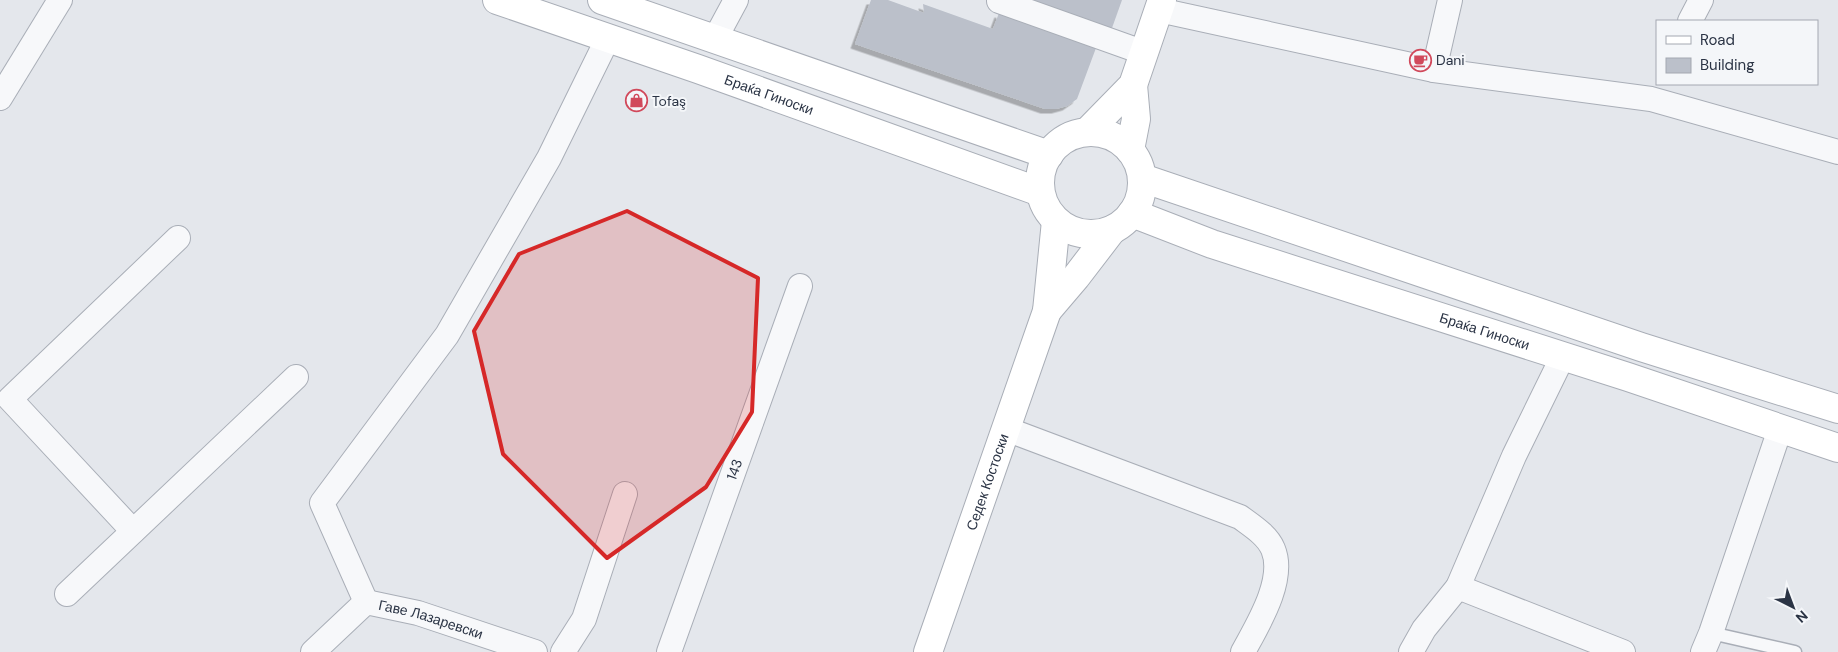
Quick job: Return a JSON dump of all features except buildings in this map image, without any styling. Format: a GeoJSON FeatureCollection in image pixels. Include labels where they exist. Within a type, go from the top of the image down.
{"type":"FeatureCollection","features":[{"type":"Feature","properties":{"kind":"main road","name":"Браќа Гиноски"},"geometry":{"type":"LineString","coordinates":[[497,0],[1040,192]]}},
{"type":"Feature","properties":{"kind":"main road"},"geometry":{"type":"LineString","coordinates":[[602,0],[1048,155]]}},
{"type":"Feature","properties":{"kind":"main road"},"geometry":{"type":"LineString","coordinates":[[1130,150],[1136,119],[1133,85],[1160,5]]}},
{"type":"Feature","properties":{"kind":"main road"},"geometry":{"type":"LineString","coordinates":[[1087,132],[1133,85]]}},
{"type":"Feature","properties":{"kind":"main road"},"geometry":{"type":"LineString","coordinates":[[1087,132],[1104,134],[1118,140],[1130,150],[1138,163],[1142,178],[1142,190],[1138,203],[1047,311],[1056,221],[1046,208],[1040,192],[1043,166],[1048,155],[1059,143],[1087,132]]}},
{"type":"Feature","properties":{"kind":"main road"},"geometry":{"type":"LineString","coordinates":[[1142,178],[1641,347],[1838,409]]}},
{"type":"Feature","properties":{"kind":"main road","name":"Браќа Гиноски"},"geometry":{"type":"LineString","coordinates":[[1056,221],[1068,229],[1082,234],[1097,234],[1122,222],[1212,244],[1838,448]]}},
{"type":"Feature","properties":{"kind":"main road","name":"Седек Костоски"},"geometry":{"type":"LineString","coordinates":[[928,652],[1047,311]]}},
{"type":"Feature","properties":{"kind":"street"},"geometry":{"type":"LineString","coordinates":[[0,98],[60,0]]}},
{"type":"Feature","properties":{"kind":"street"},"geometry":{"type":"LineString","coordinates":[[714,39],[736,0]]}},
{"type":"Feature","properties":{"kind":"street"},"geometry":{"type":"LineString","coordinates":[[998,0],[1144,53]]}},
{"type":"Feature","properties":{"kind":"street"},"geometry":{"type":"LineString","coordinates":[[1434,70],[1450,0]]}},
{"type":"Feature","properties":{"kind":"street"},"geometry":{"type":"LineString","coordinates":[[1691,20],[1701,0]]}},
{"type":"Feature","properties":{"kind":"street"},"geometry":{"type":"LineString","coordinates":[[1160,5],[1434,70],[1655,92],[1838,152]]}},
{"type":"Feature","properties":{"kind":"street"},"geometry":{"type":"LineString","coordinates":[[366,602],[322,503],[447,335],[549,158],[608,38]]}},
{"type":"Feature","properties":{"kind":"street"},"geometry":{"type":"LineString","coordinates":[[133,531],[3,399],[178,238]]}},
{"type":"Feature","properties":{"kind":"street","name":"143"},"geometry":{"type":"LineString","coordinates":[[669,652],[800,286]]}},
{"type":"Feature","properties":{"kind":"street"},"geometry":{"type":"LineString","coordinates":[[1411,652],[1424,630],[1458,587],[1514,456],[1562,358]]}},
{"type":"Feature","properties":{"kind":"street"},"geometry":{"type":"LineString","coordinates":[[67,594],[296,377]]}},
{"type":"Feature","properties":{"kind":"street"},"geometry":{"type":"LineString","coordinates":[[1006,429],[1240,517],[1264,535],[1273,550],[1276,566],[1272,591],[1243,652]]}},
{"type":"Feature","properties":{"kind":"street"},"geometry":{"type":"LineString","coordinates":[[1708,642],[1780,429]]}},
{"type":"Feature","properties":{"kind":"street"},"geometry":{"type":"LineString","coordinates":[[563,652],[584,619],[625,494]]}},
{"type":"Feature","properties":{"kind":"street"},"geometry":{"type":"LineString","coordinates":[[1458,587],[1623,652]]}},
{"type":"Feature","properties":{"kind":"street","name":"Гаве Лазаревски"},"geometry":{"type":"LineString","coordinates":[[312,652],[366,602],[418,613],[535,652]]}},
{"type":"Feature","properties":{"kind":"lane"},"geometry":{"type":"LineString","coordinates":[[1708,642],[1795,652]]}},
{"type":"Feature","properties":{"kind":"highlighted area"},"geometry":{"type":"Polygon","coordinates":[[[627,211],[758,278],[752,412],[706,487],[607,558],[503,454],[474,331],[519,254],[627,211]]]}},
{"type":"Feature","properties":{"kind":"place","name":"Dani"},"geometry":{"type":"Point","coordinates":[1420,60]}},
{"type":"Feature","properties":{"kind":"place","name":"Tofaş"},"geometry":{"type":"Point","coordinates":[636,101]}}]}
